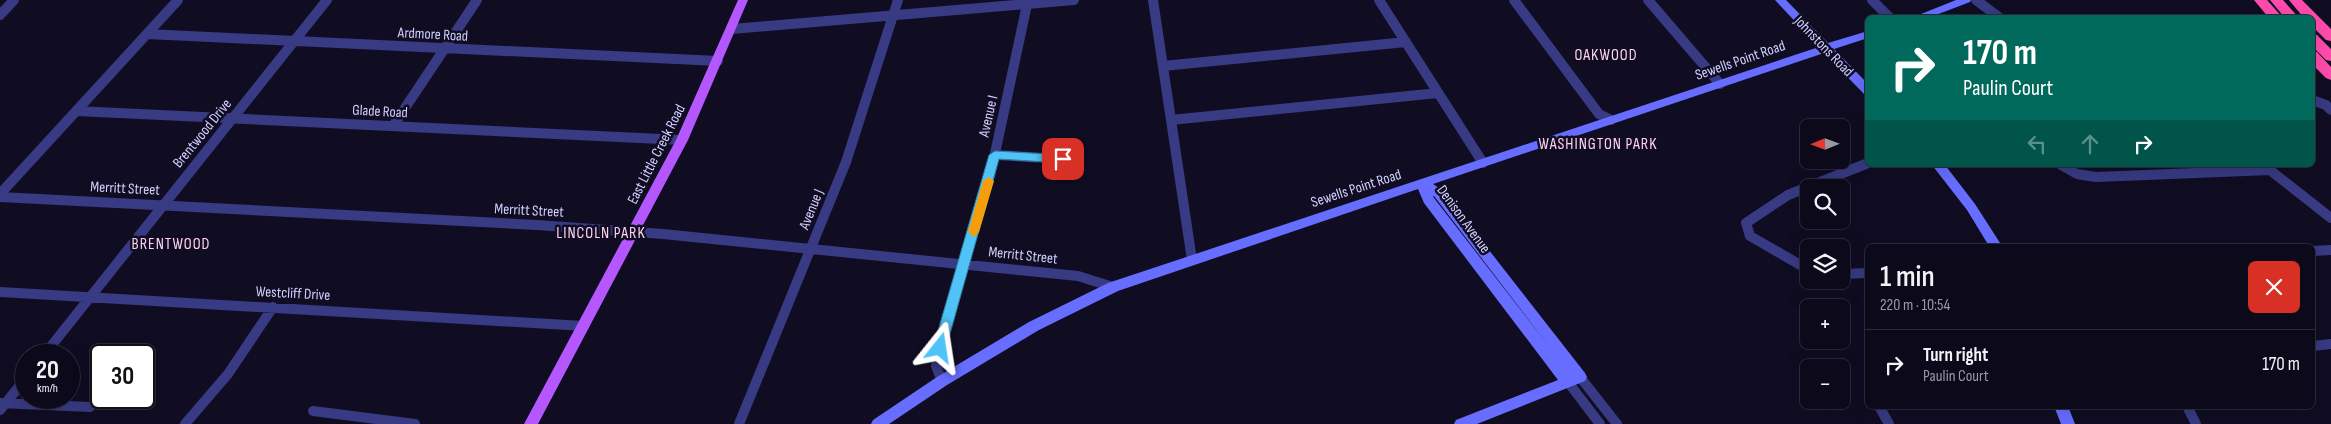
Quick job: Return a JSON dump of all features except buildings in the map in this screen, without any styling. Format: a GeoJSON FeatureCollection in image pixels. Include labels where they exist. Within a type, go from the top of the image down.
{"type":"FeatureCollection","features":[{"type":"Feature","properties":{"kind":"highway"},"geometry":{"type":"LineString","coordinates":[[2260,0],[2274,15]]}},
{"type":"Feature","properties":{"kind":"highway"},"geometry":{"type":"LineString","coordinates":[[2276,0],[2290,15]]}},
{"type":"Feature","properties":{"kind":"highway"},"geometry":{"type":"LineString","coordinates":[[2295,0],[2309,15]]}},
{"type":"Feature","properties":{"kind":"highway"},"geometry":{"type":"LineString","coordinates":[[2315,21],[2331,37]]}},
{"type":"Feature","properties":{"kind":"highway"},"geometry":{"type":"LineString","coordinates":[[2315,41],[2331,57]]}},
{"type":"Feature","properties":{"kind":"highway"},"geometry":{"type":"LineString","coordinates":[[2315,58],[2331,75]]}},
{"type":"Feature","properties":{"kind":"main road","name":"East Little Creek Road"},"geometry":{"type":"LineString","coordinates":[[531,424],[682,140],[743,0]]}},
{"type":"Feature","properties":{"kind":"main road","name":"Johnstons Road"},"geometry":{"type":"LineString","coordinates":[[1780,0],[1865,88]]}},
{"type":"Feature","properties":{"kind":"main road"},"geometry":{"type":"LineString","coordinates":[[1924,15],[1966,0]]}},
{"type":"Feature","properties":{"kind":"main road","name":"Sewells Point Road"},"geometry":{"type":"LineString","coordinates":[[878,424],[942,381],[1034,326],[1113,286],[1865,35]]}},
{"type":"Feature","properties":{"kind":"main road"},"geometry":{"type":"LineString","coordinates":[[1940,167],[1971,207],[1995,244]]}},
{"type":"Feature","properties":{"kind":"main road","name":"Denison Avenue"},"geometry":{"type":"LineString","coordinates":[[1422,183],[1428,200],[1574,379]]}},
{"type":"Feature","properties":{"kind":"main road"},"geometry":{"type":"LineString","coordinates":[[1461,424],[1574,379]]}},
{"type":"Feature","properties":{"kind":"main road"},"geometry":{"type":"LineString","coordinates":[[2062,409],[2068,424]]}},
{"type":"Feature","properties":{"kind":"street"},"geometry":{"type":"LineString","coordinates":[[0,15],[14,0]]}},
{"type":"Feature","properties":{"kind":"street"},"geometry":{"type":"LineString","coordinates":[[0,196],[178,0]]}},
{"type":"Feature","properties":{"kind":"street","name":"Brentwood Drive"},"geometry":{"type":"LineString","coordinates":[[53,344],[327,0]]}},
{"type":"Feature","properties":{"kind":"street"},"geometry":{"type":"LineString","coordinates":[[393,126],[477,0]]}},
{"type":"Feature","properties":{"kind":"street","name":"Avenue J"},"geometry":{"type":"LineString","coordinates":[[739,424],[846,162],[898,0]]}},
{"type":"Feature","properties":{"kind":"street"},"geometry":{"type":"LineString","coordinates":[[732,29],[1027,2],[1074,0]]}},
{"type":"Feature","properties":{"kind":"street"},"geometry":{"type":"LineString","coordinates":[[1154,0],[1192,260]]}},
{"type":"Feature","properties":{"kind":"street"},"geometry":{"type":"LineString","coordinates":[[1379,0],[1483,163]]}},
{"type":"Feature","properties":{"kind":"street"},"geometry":{"type":"LineString","coordinates":[[1514,0],[1600,114],[1612,120]]}},
{"type":"Feature","properties":{"kind":"street"},"geometry":{"type":"LineString","coordinates":[[1648,0],[1720,84]]}},
{"type":"Feature","properties":{"kind":"street"},"geometry":{"type":"LineString","coordinates":[[1872,0],[1887,15]]}},
{"type":"Feature","properties":{"kind":"street"},"geometry":{"type":"LineString","coordinates":[[1976,0],[1996,15]]}},
{"type":"Feature","properties":{"kind":"street","name":"Avenue I"},"geometry":{"type":"LineString","coordinates":[[942,381],[936,366],[995,155],[1027,2]]}},
{"type":"Feature","properties":{"kind":"street","name":"Ardmore Road"},"geometry":{"type":"LineString","coordinates":[[147,34],[718,60]]}},
{"type":"Feature","properties":{"kind":"street"},"geometry":{"type":"LineString","coordinates":[[1163,66],[1406,42]]}},
{"type":"Feature","properties":{"kind":"street"},"geometry":{"type":"LineString","coordinates":[[1171,120],[1438,93]]}},
{"type":"Feature","properties":{"kind":"street"},"geometry":{"type":"LineString","coordinates":[[2315,101],[2326,104],[2331,110]]}},
{"type":"Feature","properties":{"kind":"street","name":"Glade Road"},"geometry":{"type":"LineString","coordinates":[[76,111],[682,140]]}},
{"type":"Feature","properties":{"kind":"street"},"geometry":{"type":"LineString","coordinates":[[995,155],[1063,159]]}},
{"type":"Feature","properties":{"kind":"street"},"geometry":{"type":"LineString","coordinates":[[1800,265],[1750,236],[1745,227],[1748,222],[1801,189],[1865,164]]}},
{"type":"Feature","properties":{"kind":"street"},"geometry":{"type":"LineString","coordinates":[[2065,167],[2077,174],[2096,177],[2267,167],[2331,218]]}},
{"type":"Feature","properties":{"kind":"street","name":"Merritt Street"},"geometry":{"type":"LineString","coordinates":[[0,196],[634,232],[1078,276],[1113,286]]}},
{"type":"Feature","properties":{"kind":"street"},"geometry":{"type":"LineString","coordinates":[[2315,251],[2331,250]]}},
{"type":"Feature","properties":{"kind":"street"},"geometry":{"type":"LineString","coordinates":[[1850,274],[1865,273]]}},
{"type":"Feature","properties":{"kind":"street","name":"Westcliff Drive"},"geometry":{"type":"LineString","coordinates":[[0,292],[584,326]]}},
{"type":"Feature","properties":{"kind":"street"},"geometry":{"type":"LineString","coordinates":[[185,424],[228,374],[273,307]]}},
{"type":"Feature","properties":{"kind":"street"},"geometry":{"type":"LineString","coordinates":[[2315,346],[2331,344]]}},
{"type":"Feature","properties":{"kind":"street","name":"Denison Avenue"},"geometry":{"type":"LineString","coordinates":[[1574,379],[1600,424]]}},
{"type":"Feature","properties":{"kind":"street","name":"Denison Avenue"},"geometry":{"type":"LineString","coordinates":[[1574,379],[1617,424]]}},
{"type":"Feature","properties":{"kind":"street"},"geometry":{"type":"LineString","coordinates":[[2,405],[15,390]]}},
{"type":"Feature","properties":{"kind":"street"},"geometry":{"type":"LineString","coordinates":[[2,405],[90,407]]}},
{"type":"Feature","properties":{"kind":"street"},"geometry":{"type":"LineString","coordinates":[[1881,409],[1889,424]]}},
{"type":"Feature","properties":{"kind":"street"},"geometry":{"type":"LineString","coordinates":[[2188,409],[2196,424]]}},
{"type":"Feature","properties":{"kind":"street"},"geometry":{"type":"LineString","coordinates":[[313,411],[382,422],[415,424]]}},
{"type":"Feature","properties":{"kind":"slow traffic"},"geometry":{"type":"LineString","coordinates":[[974,232],[989,181]]}},
{"type":"Feature","properties":{"kind":"district","name":"OAKWOOD"},"geometry":{"type":"Point","coordinates":[1606,54]}},
{"type":"Feature","properties":{"kind":"district","name":"WASHINGTON PARK"},"geometry":{"type":"Point","coordinates":[1598,143]}},
{"type":"Feature","properties":{"kind":"district","name":"LINCOLN PARK"},"geometry":{"type":"Point","coordinates":[601,232]}},
{"type":"Feature","properties":{"kind":"district","name":"BRENTWOOD"},"geometry":{"type":"Point","coordinates":[171,243]}},
{"type":"Feature","properties":{"kind":"route"},"geometry":{"type":"LineString","coordinates":[[940,348],[995,155],[1063,159]]}}]}
